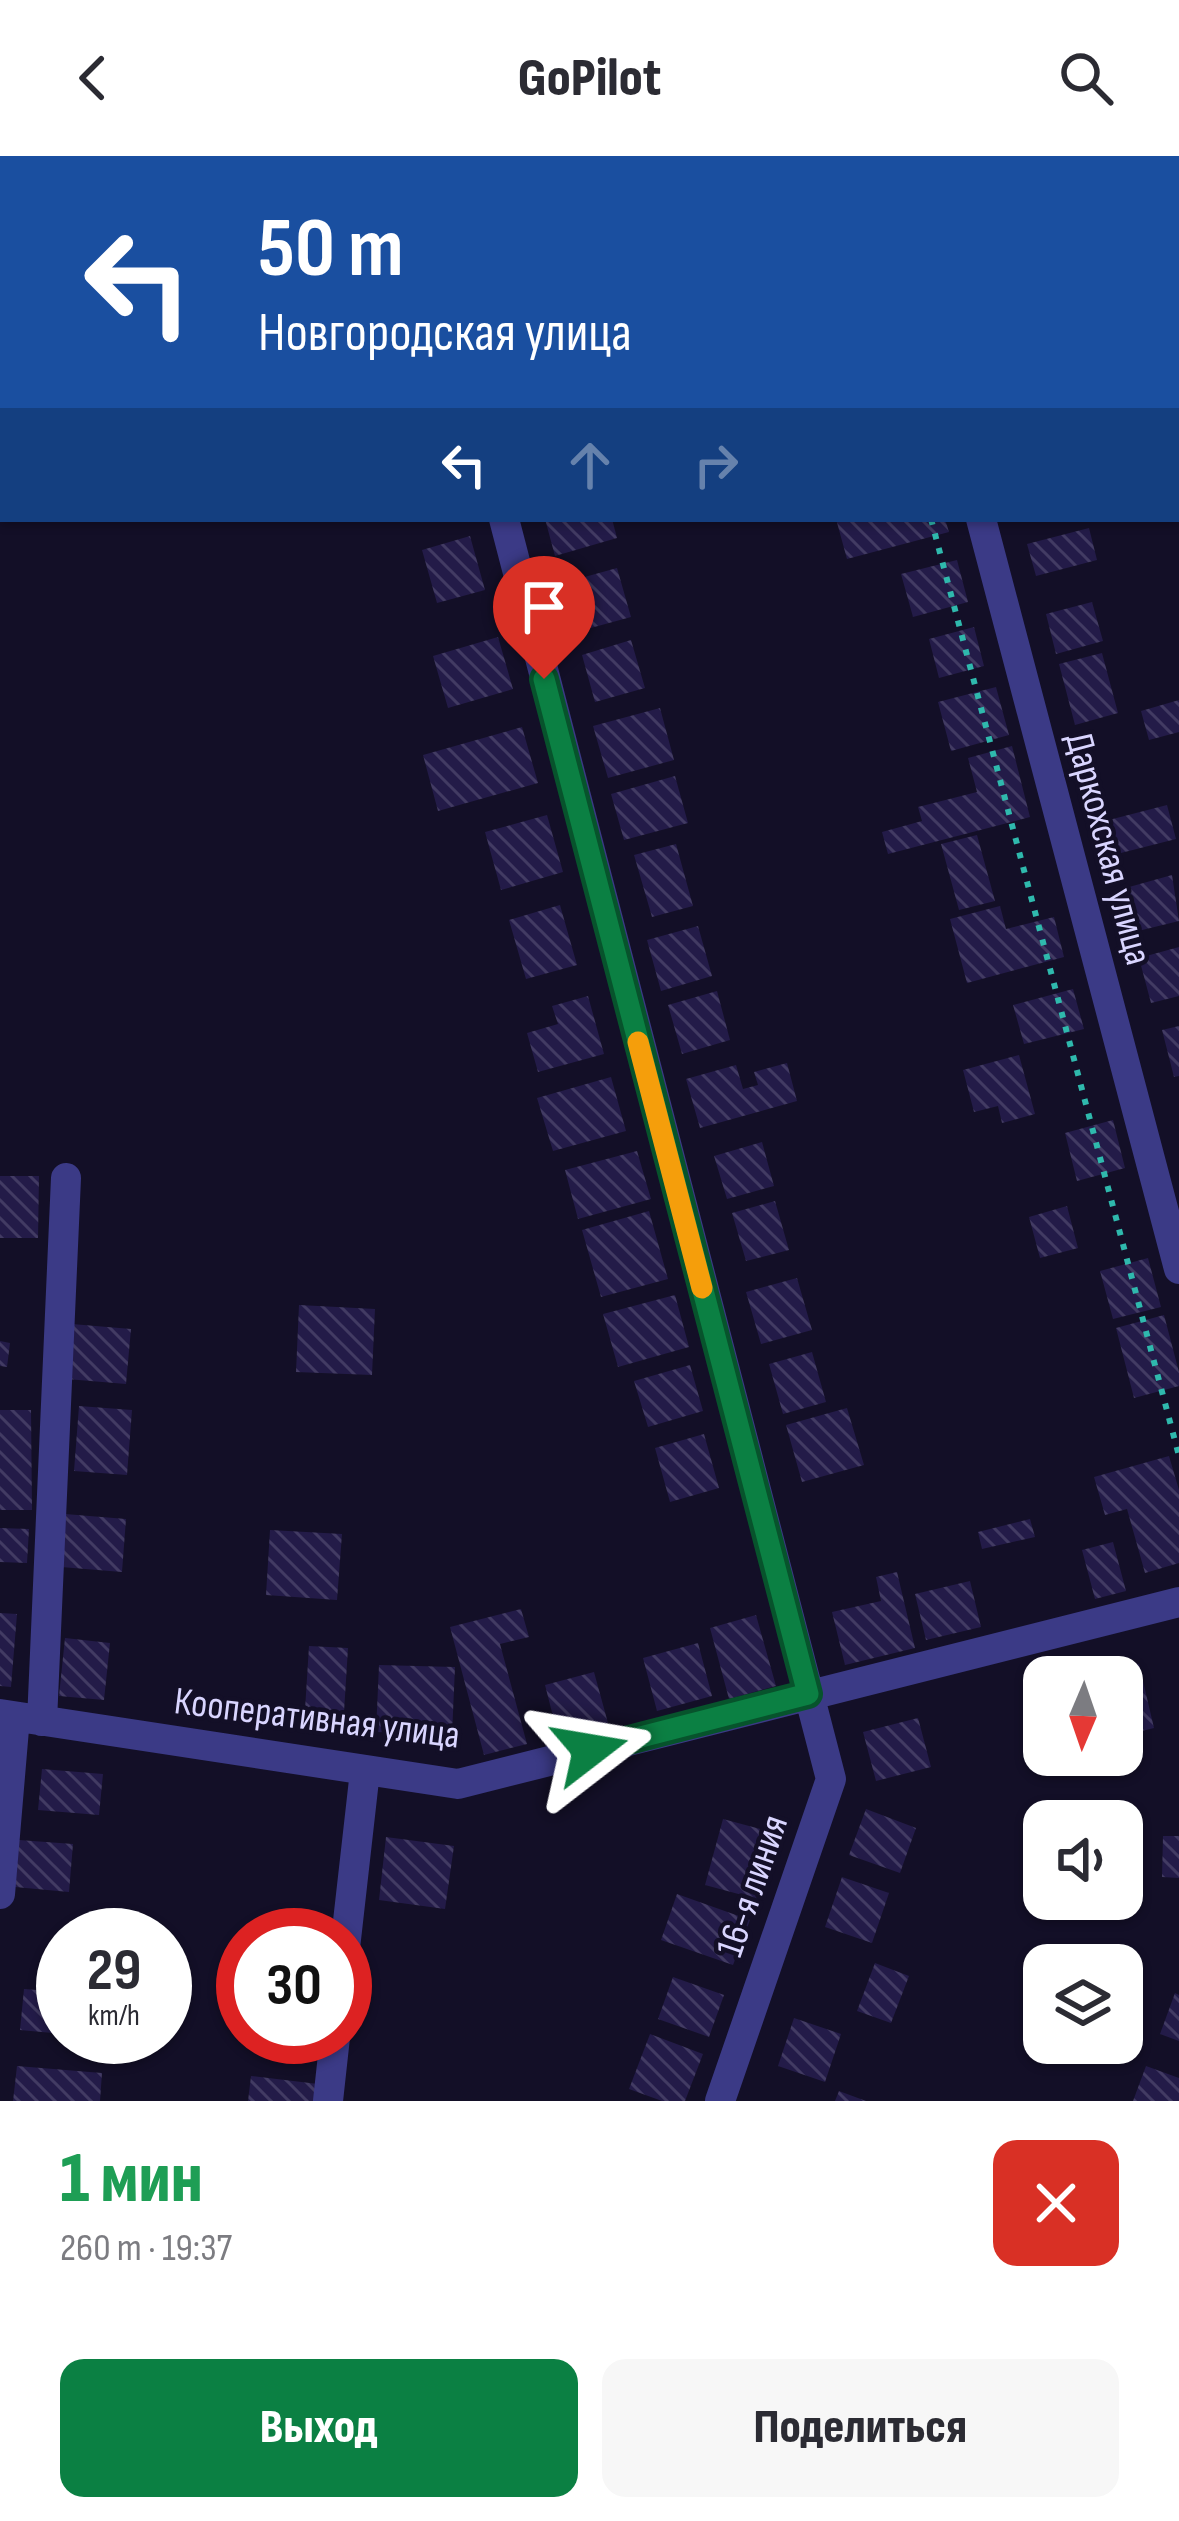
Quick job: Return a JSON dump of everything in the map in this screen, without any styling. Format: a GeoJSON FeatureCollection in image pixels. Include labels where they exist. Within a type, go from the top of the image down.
{"type":"FeatureCollection","features":[{"type":"Feature","properties":{"kind":"street","name":"16-я линия"},"geometry":{"type":"LineString","coordinates":[[505,522],[831,1779],[720,2101]]}},
{"type":"Feature","properties":{"kind":"street","name":"Даркохская улица"},"geometry":{"type":"LineString","coordinates":[[981,522],[1179,1269]]}},
{"type":"Feature","properties":{"kind":"street"},"geometry":{"type":"LineString","coordinates":[[0,1894],[66,1178]]}},
{"type":"Feature","properties":{"kind":"street","name":"Кооперативная улица"},"geometry":{"type":"LineString","coordinates":[[19,1717],[458,1784],[1179,1602]]}},
{"type":"Feature","properties":{"kind":"street"},"geometry":{"type":"LineString","coordinates":[[350,1908],[365,1771]]}},
{"type":"Feature","properties":{"kind":"street"},"geometry":{"type":"LineString","coordinates":[[328,2101],[332,2064]]}},
{"type":"Feature","properties":{"kind":"path"},"geometry":{"type":"LineString","coordinates":[[932,522],[1179,1456]]}},
{"type":"Feature","properties":{"kind":"building"},"geometry":{"type":"Polygon","coordinates":[[[546,522],[613,522],[617,538],[555,556],[546,522]]]}},
{"type":"Feature","properties":{"kind":"building"},"geometry":{"type":"Polygon","coordinates":[[[837,522],[946,522],[949,532],[847,559],[837,522]]]}},
{"type":"Feature","properties":{"kind":"building"},"geometry":{"type":"Polygon","coordinates":[[[1089,528],[1097,560],[1036,576],[1027,544],[1089,528]]]}},
{"type":"Feature","properties":{"kind":"building"},"geometry":{"type":"Polygon","coordinates":[[[470,536],[485,590],[437,603],[422,550],[470,536]]]}},
{"type":"Feature","properties":{"kind":"building"},"geometry":{"type":"Polygon","coordinates":[[[957,560],[968,602],[913,617],[901,574],[957,560]]]}},
{"type":"Feature","properties":{"kind":"building"},"geometry":{"type":"Polygon","coordinates":[[[617,568],[631,617],[576,632],[563,583],[617,568]]]}},
{"type":"Feature","properties":{"kind":"building"},"geometry":{"type":"Polygon","coordinates":[[[1092,602],[1103,641],[1056,654],[1046,614],[1092,602]]]}},
{"type":"Feature","properties":{"kind":"building"},"geometry":{"type":"Polygon","coordinates":[[[974,627],[984,666],[939,678],[929,639],[974,627]]]}},
{"type":"Feature","properties":{"kind":"building"},"geometry":{"type":"Polygon","coordinates":[[[498,637],[513,689],[448,708],[433,656],[498,637]]]}},
{"type":"Feature","properties":{"kind":"building"},"geometry":{"type":"Polygon","coordinates":[[[631,640],[645,688],[595,702],[582,655],[631,640]]]}},
{"type":"Feature","properties":{"kind":"building"},"geometry":{"type":"Polygon","coordinates":[[[1102,653],[1118,713],[1075,725],[1059,664],[1102,653]]]}},
{"type":"Feature","properties":{"kind":"building"},"geometry":{"type":"Polygon","coordinates":[[[996,687],[1009,735],[951,751],[938,702],[996,687]]]}},
{"type":"Feature","properties":{"kind":"building"},"geometry":{"type":"Polygon","coordinates":[[[1179,700],[1179,732],[1149,740],[1141,711],[1179,700]]]}},
{"type":"Feature","properties":{"kind":"building"},"geometry":{"type":"Polygon","coordinates":[[[660,708],[674,760],[608,778],[593,726],[660,708]]]}},
{"type":"Feature","properties":{"kind":"building"},"geometry":{"type":"Polygon","coordinates":[[[522,727],[538,783],[438,811],[423,755],[522,727]]]}},
{"type":"Feature","properties":{"kind":"building"},"geometry":{"type":"Polygon","coordinates":[[[1012,746],[1030,817],[888,854],[882,832],[922,821],[918,807],[977,792],[968,758],[1012,746]]]}},
{"type":"Feature","properties":{"kind":"building"},"geometry":{"type":"Polygon","coordinates":[[[675,776],[688,823],[624,840],[611,794],[675,776]]]}},
{"type":"Feature","properties":{"kind":"building"},"geometry":{"type":"Polygon","coordinates":[[[1167,805],[1176,839],[1113,855],[1105,821],[1167,805]]]}},
{"type":"Feature","properties":{"kind":"building"},"geometry":{"type":"Polygon","coordinates":[[[547,815],[563,872],[501,890],[485,832],[547,815]]]}},
{"type":"Feature","properties":{"kind":"building"},"geometry":{"type":"Polygon","coordinates":[[[977,835],[995,901],[959,910],[941,844],[977,835]]]}},
{"type":"Feature","properties":{"kind":"building"},"geometry":{"type":"Polygon","coordinates":[[[676,844],[693,906],[652,917],[634,855],[676,844]]]}},
{"type":"Feature","properties":{"kind":"building"},"geometry":{"type":"Polygon","coordinates":[[[1172,875],[1179,921],[1134,932],[1122,889],[1172,875]]]}},
{"type":"Feature","properties":{"kind":"building"},"geometry":{"type":"Polygon","coordinates":[[[560,905],[577,965],[526,979],[509,920],[560,905]]]}},
{"type":"Feature","properties":{"kind":"building"},"geometry":{"type":"Polygon","coordinates":[[[1000,906],[1006,929],[1054,917],[1064,957],[967,983],[950,919],[1000,906]]]}},
{"type":"Feature","properties":{"kind":"building"},"geometry":{"type":"Polygon","coordinates":[[[698,926],[712,976],[661,991],[647,940],[698,926]]]}},
{"type":"Feature","properties":{"kind":"building"},"geometry":{"type":"Polygon","coordinates":[[[1179,947],[1179,996],[1151,1003],[1139,958],[1179,947]]]}},
{"type":"Feature","properties":{"kind":"building"},"geometry":{"type":"Polygon","coordinates":[[[1073,989],[1084,1029],[1024,1044],[1013,1005],[1073,989]]]}},
{"type":"Feature","properties":{"kind":"building"},"geometry":{"type":"Polygon","coordinates":[[[717,991],[730,1040],[682,1054],[668,1005],[717,991]]]}},
{"type":"Feature","properties":{"kind":"building"},"geometry":{"type":"Polygon","coordinates":[[[588,996],[604,1054],[538,1072],[527,1033],[558,1024],[552,1006],[588,996]]]}},
{"type":"Feature","properties":{"kind":"building"},"geometry":{"type":"Polygon","coordinates":[[[1179,1026],[1179,1076],[1174,1077],[1162,1030],[1179,1026]]]}},
{"type":"Feature","properties":{"kind":"building"},"geometry":{"type":"Polygon","coordinates":[[[1019,1055],[1035,1114],[1002,1123],[998,1106],[974,1112],[963,1070],[1019,1055]]]}},
{"type":"Feature","properties":{"kind":"building"},"geometry":{"type":"Polygon","coordinates":[[[787,1063],[797,1101],[700,1128],[686,1079],[736,1065],[743,1089],[758,1085],[754,1072],[787,1063]]]}},
{"type":"Feature","properties":{"kind":"building"},"geometry":{"type":"Polygon","coordinates":[[[611,1077],[626,1131],[553,1151],[537,1098],[611,1077]]]}},
{"type":"Feature","properties":{"kind":"building"},"geometry":{"type":"Polygon","coordinates":[[[1113,1120],[1125,1168],[1077,1181],[1065,1133],[1113,1120]]]}},
{"type":"Feature","properties":{"kind":"building"},"geometry":{"type":"Polygon","coordinates":[[[762,1142],[774,1186],[727,1199],[714,1156],[762,1142]]]}},
{"type":"Feature","properties":{"kind":"building"},"geometry":{"type":"Polygon","coordinates":[[[637,1151],[651,1199],[578,1219],[565,1170],[637,1151]]]}},
{"type":"Feature","properties":{"kind":"building"},"geometry":{"type":"Polygon","coordinates":[[[0,1176],[39,1176],[38,1238],[0,1238],[0,1176]]]}},
{"type":"Feature","properties":{"kind":"building"},"geometry":{"type":"Polygon","coordinates":[[[775,1201],[789,1250],[746,1261],[732,1213],[775,1201]]]}},
{"type":"Feature","properties":{"kind":"building"},"geometry":{"type":"Polygon","coordinates":[[[1067,1206],[1078,1248],[1040,1258],[1029,1217],[1067,1206]]]}},
{"type":"Feature","properties":{"kind":"building"},"geometry":{"type":"Polygon","coordinates":[[[649,1211],[668,1279],[601,1297],[582,1230],[649,1211]]]}},
{"type":"Feature","properties":{"kind":"building"},"geometry":{"type":"Polygon","coordinates":[[[1148,1258],[1161,1307],[1113,1319],[1100,1271],[1148,1258]]]}},
{"type":"Feature","properties":{"kind":"building"},"geometry":{"type":"Polygon","coordinates":[[[797,1278],[812,1330],[761,1344],[746,1292],[797,1278]]]}},
{"type":"Feature","properties":{"kind":"building"},"geometry":{"type":"Polygon","coordinates":[[[675,1295],[689,1347],[618,1367],[603,1314],[675,1295]]]}},
{"type":"Feature","properties":{"kind":"building"},"geometry":{"type":"Polygon","coordinates":[[[299,1305],[375,1309],[372,1375],[296,1372],[299,1305]]]}},
{"type":"Feature","properties":{"kind":"building"},"geometry":{"type":"Polygon","coordinates":[[[1164,1315],[1179,1386],[1134,1398],[1116,1328],[1164,1315]]]}},
{"type":"Feature","properties":{"kind":"building"},"geometry":{"type":"Polygon","coordinates":[[[72,1324],[131,1329],[126,1384],[67,1379],[72,1324]]]}},
{"type":"Feature","properties":{"kind":"building"},"geometry":{"type":"Polygon","coordinates":[[[0,1341],[10,1343],[7,1367],[0,1366],[0,1341]]]}},
{"type":"Feature","properties":{"kind":"building"},"geometry":{"type":"Polygon","coordinates":[[[812,1352],[826,1402],[783,1414],[769,1364],[812,1352]]]}},
{"type":"Feature","properties":{"kind":"building"},"geometry":{"type":"Polygon","coordinates":[[[690,1365],[703,1411],[648,1427],[634,1381],[690,1365]]]}},
{"type":"Feature","properties":{"kind":"building"},"geometry":{"type":"Polygon","coordinates":[[[79,1406],[132,1410],[127,1475],[74,1471],[79,1406]]]}},
{"type":"Feature","properties":{"kind":"building"},"geometry":{"type":"Polygon","coordinates":[[[847,1408],[864,1465],[802,1482],[786,1425],[847,1408]]]}},
{"type":"Feature","properties":{"kind":"building"},"geometry":{"type":"Polygon","coordinates":[[[0,1410],[31,1410],[32,1510],[0,1510],[0,1410]]]}},
{"type":"Feature","properties":{"kind":"building"},"geometry":{"type":"Polygon","coordinates":[[[704,1434],[719,1488],[670,1502],[655,1448],[704,1434]]]}},
{"type":"Feature","properties":{"kind":"building"},"geometry":{"type":"Polygon","coordinates":[[[1169,1456],[1179,1490],[1179,1563],[1145,1573],[1127,1509],[1105,1515],[1094,1477],[1169,1456]]]}},
{"type":"Feature","properties":{"kind":"building"},"geometry":{"type":"Polygon","coordinates":[[[65,1514],[126,1519],[122,1572],[61,1567],[65,1514]]]}},
{"type":"Feature","properties":{"kind":"building"},"geometry":{"type":"Polygon","coordinates":[[[1030,1519],[1035,1537],[982,1549],[978,1532],[1030,1519]]]}},
{"type":"Feature","properties":{"kind":"building"},"geometry":{"type":"Polygon","coordinates":[[[0,1528],[29,1529],[27,1563],[0,1562],[0,1528]]]}},
{"type":"Feature","properties":{"kind":"building"},"geometry":{"type":"Polygon","coordinates":[[[270,1530],[342,1534],[337,1600],[266,1595],[270,1530]]]}},
{"type":"Feature","properties":{"kind":"building"},"geometry":{"type":"Polygon","coordinates":[[[1113,1542],[1126,1591],[1095,1599],[1082,1550],[1113,1542]]]}},
{"type":"Feature","properties":{"kind":"building"},"geometry":{"type":"Polygon","coordinates":[[[897,1572],[915,1648],[845,1665],[832,1612],[881,1601],[876,1577],[897,1572]]]}},
{"type":"Feature","properties":{"kind":"building"},"geometry":{"type":"Polygon","coordinates":[[[970,1581],[981,1627],[926,1640],[915,1594],[970,1581]]]}},
{"type":"Feature","properties":{"kind":"building"},"geometry":{"type":"Polygon","coordinates":[[[521,1609],[529,1637],[500,1644],[527,1744],[484,1755],[450,1627],[521,1609]]]}},
{"type":"Feature","properties":{"kind":"building"},"geometry":{"type":"Polygon","coordinates":[[[0,1613],[17,1614],[11,1687],[0,1686],[0,1613]]]}},
{"type":"Feature","properties":{"kind":"building"},"geometry":{"type":"Polygon","coordinates":[[[756,1615],[776,1686],[729,1699],[710,1628],[756,1615]]]}},
{"type":"Feature","properties":{"kind":"building"},"geometry":{"type":"Polygon","coordinates":[[[65,1638],[110,1643],[104,1700],[59,1696],[65,1638]]]}},
{"type":"Feature","properties":{"kind":"building"},"geometry":{"type":"Polygon","coordinates":[[[698,1643],[712,1696],[657,1711],[643,1658],[698,1643]]]}},
{"type":"Feature","properties":{"kind":"building"},"geometry":{"type":"Polygon","coordinates":[[[309,1646],[348,1648],[344,1712],[305,1710],[309,1646]]]}},
{"type":"Feature","properties":{"kind":"building"},"geometry":{"type":"Polygon","coordinates":[[[379,1665],[455,1667],[452,1735],[376,1732],[379,1665]]]}},
{"type":"Feature","properties":{"kind":"building"},"geometry":{"type":"Polygon","coordinates":[[[594,1672],[608,1723],[558,1736],[545,1685],[594,1672]]]}},
{"type":"Feature","properties":{"kind":"building"},"geometry":{"type":"Polygon","coordinates":[[[1143,1681],[1154,1728],[1143,1731],[1143,1681]]]}},
{"type":"Feature","properties":{"kind":"building"},"geometry":{"type":"Polygon","coordinates":[[[918,1718],[931,1767],[876,1781],[863,1732],[918,1718]]]}},
{"type":"Feature","properties":{"kind":"building"},"geometry":{"type":"Polygon","coordinates":[[[42,1769],[103,1774],[99,1815],[38,1810],[42,1769]]]}},
{"type":"Feature","properties":{"kind":"building"},"geometry":{"type":"Polygon","coordinates":[[[866,1809],[916,1828],[900,1873],[849,1855],[866,1809]]]}},
{"type":"Feature","properties":{"kind":"building"},"geometry":{"type":"Polygon","coordinates":[[[723,1819],[775,1833],[757,1899],[705,1885],[723,1819]]]}},
{"type":"Feature","properties":{"kind":"building"},"geometry":{"type":"Polygon","coordinates":[[[1163,1836],[1179,1836],[1179,1878],[1162,1877],[1163,1836]]]}},
{"type":"Feature","properties":{"kind":"building"},"geometry":{"type":"Polygon","coordinates":[[[386,1837],[454,1846],[445,1909],[379,1900],[386,1837]]]}},
{"type":"Feature","properties":{"kind":"building"},"geometry":{"type":"Polygon","coordinates":[[[19,1840],[73,1844],[69,1892],[15,1887],[19,1840]]]}},
{"type":"Feature","properties":{"kind":"building"},"geometry":{"type":"Polygon","coordinates":[[[842,1877],[889,1893],[872,1943],[825,1927],[842,1877]]]}},
{"type":"Feature","properties":{"kind":"building"},"geometry":{"type":"Polygon","coordinates":[[[677,1894],[750,1920],[733,1965],[661,1940],[677,1894]]]}},
{"type":"Feature","properties":{"kind":"building"},"geometry":{"type":"Polygon","coordinates":[[[875,1963],[909,1976],[891,2023],[857,2011],[875,1963]]]}},
{"type":"Feature","properties":{"kind":"building"},"geometry":{"type":"Polygon","coordinates":[[[673,1977],[724,1995],[709,2037],[658,2019],[673,1977]]]}},
{"type":"Feature","properties":{"kind":"building"},"geometry":{"type":"Polygon","coordinates":[[[24,1989],[36,1990],[36,2031],[20,2030],[24,1989]]]}},
{"type":"Feature","properties":{"kind":"building"},"geometry":{"type":"Polygon","coordinates":[[[1175,1993],[1179,1995],[1179,2041],[1160,2034],[1175,1993]]]}},
{"type":"Feature","properties":{"kind":"building"},"geometry":{"type":"Polygon","coordinates":[[[794,2018],[841,2034],[825,2082],[778,2066],[794,2018]]]}},
{"type":"Feature","properties":{"kind":"building"},"geometry":{"type":"Polygon","coordinates":[[[650,2034],[703,2054],[685,2101],[662,2101],[629,2089],[650,2034]]]}},
{"type":"Feature","properties":{"kind":"building"},"geometry":{"type":"Polygon","coordinates":[[[17,2066],[102,2073],[100,2101],[13,2101],[17,2066]]]}},
{"type":"Feature","properties":{"kind":"building"},"geometry":{"type":"Polygon","coordinates":[[[1146,2066],[1179,2078],[1179,2101],[1133,2101],[1146,2066]]]}},
{"type":"Feature","properties":{"kind":"building"},"geometry":{"type":"Polygon","coordinates":[[[251,2076],[318,2084],[316,2101],[248,2101],[251,2076]]]}},
{"type":"Feature","properties":{"kind":"building"},"geometry":{"type":"Polygon","coordinates":[[[839,2091],[866,2101],[835,2101],[839,2091]]]}},
{"type":"Feature","properties":{"kind":"slow traffic"},"geometry":{"type":"LineString","coordinates":[[638,1042],[702,1288]]}},
{"type":"Feature","properties":{"kind":"route"},"geometry":{"type":"LineString","coordinates":[[544,679],[808,1694],[590,1750]]}}]}
